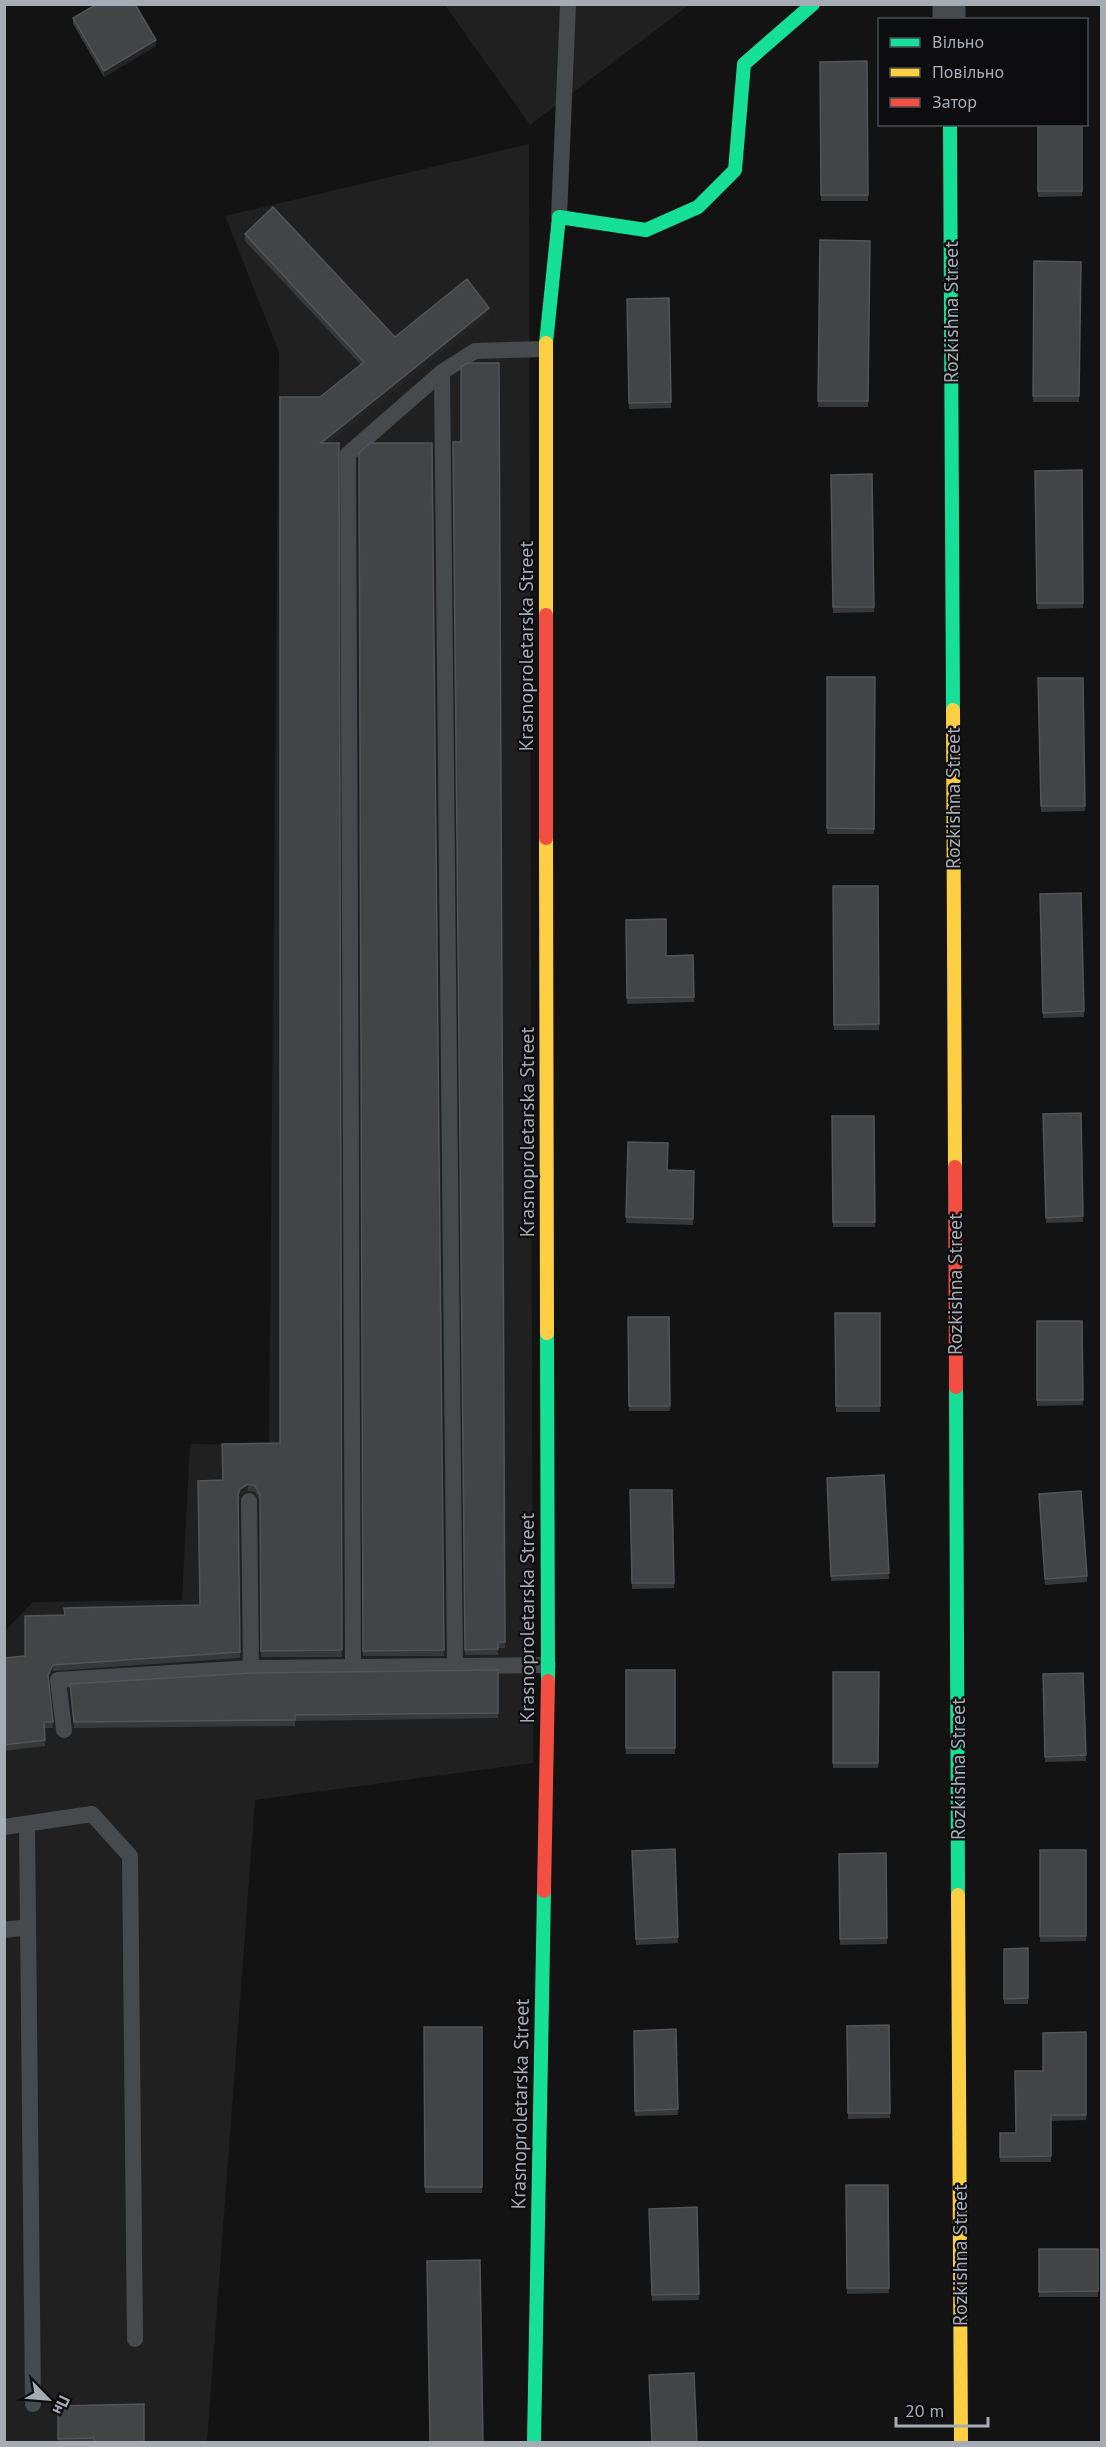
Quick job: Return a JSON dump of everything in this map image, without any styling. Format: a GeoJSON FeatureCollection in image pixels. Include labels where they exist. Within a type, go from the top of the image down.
{"type":"FeatureCollection","features":[{"type":"Feature","properties":{"kind":"street"},"geometry":{"type":"LineString","coordinates":[[559,217],[646,230],[698,207],[735,170],[744,64],[813,4]]}},
{"type":"Feature","properties":{"kind":"street","name":"Rozkishna Street"},"geometry":{"type":"LineString","coordinates":[[950,126],[961,2442]]}},
{"type":"Feature","properties":{"kind":"street","name":"Krasnoproletarska Street"},"geometry":{"type":"LineString","coordinates":[[534,2442],[548,1665],[545,349],[559,217]]}},
{"type":"Feature","properties":{"kind":"lane"},"geometry":{"type":"LineString","coordinates":[[559,217],[568,4]]}},
{"type":"Feature","properties":{"kind":"lane"},"geometry":{"type":"LineString","coordinates":[[353,1666],[348,454],[442,372],[475,351],[545,349]]}},
{"type":"Feature","properties":{"kind":"lane"},"geometry":{"type":"LineString","coordinates":[[442,372],[455,1665]]}},
{"type":"Feature","properties":{"kind":"lane"},"geometry":{"type":"LineString","coordinates":[[249,1501],[251,1668]]}},
{"type":"Feature","properties":{"kind":"lane"},"geometry":{"type":"LineString","coordinates":[[64,1730],[58,1680],[251,1668],[548,1665]]}},
{"type":"Feature","properties":{"kind":"lane"},"geometry":{"type":"LineString","coordinates":[[4,1827],[92,1814],[130,1856],[135,2339]]}},
{"type":"Feature","properties":{"kind":"lane"},"geometry":{"type":"LineString","coordinates":[[27,1824],[33,2404]]}},
{"type":"Feature","properties":{"kind":"lane"},"geometry":{"type":"LineString","coordinates":[[4,1930],[28,1927]]}},
{"type":"Feature","properties":{"kind":"shaded area"},"geometry":{"type":"Polygon","coordinates":[[[445,5],[689,5],[530,125],[445,5]]]}},
{"type":"Feature","properties":{"kind":"shaded area"},"geometry":{"type":"Polygon","coordinates":[[[529,144],[533,1763],[255,1800],[207,2442],[5,2442],[4,1632],[33,1602],[182,1600],[190,1444],[269,1445],[279,352],[225,216],[529,144]]]}},
{"type":"Feature","properties":{"kind":"building"},"geometry":{"type":"Polygon","coordinates":[[[97,4],[135,4],[156,40],[104,71],[73,18],[97,4]]]}},
{"type":"Feature","properties":{"kind":"building"},"geometry":{"type":"Polygon","coordinates":[[[867,61],[868,195],[821,195],[820,62],[867,61]]]}},
{"type":"Feature","properties":{"kind":"building"},"geometry":{"type":"Polygon","coordinates":[[[1038,126],[1082,126],[1082,191],[1038,191],[1038,126]]]}},
{"type":"Feature","properties":{"kind":"building"},"geometry":{"type":"Polygon","coordinates":[[[273,207],[395,337],[467,279],[489,308],[321,443],[339,443],[342,1650],[261,1651],[260,1495],[255,1486],[248,1484],[240,1489],[238,1495],[240,1652],[53,1665],[48,1675],[53,1722],[44,1722],[45,1740],[4,1745],[4,1658],[25,1656],[25,1616],[65,1615],[64,1608],[200,1605],[198,1481],[223,1480],[222,1444],[280,1443],[280,397],[320,397],[364,362],[245,234],[273,207]]]}},
{"type":"Feature","properties":{"kind":"building"},"geometry":{"type":"Polygon","coordinates":[[[820,240],[870,241],[868,401],[818,401],[820,240]]]}},
{"type":"Feature","properties":{"kind":"building"},"geometry":{"type":"Polygon","coordinates":[[[1034,261],[1081,262],[1079,396],[1033,396],[1034,261]]]}},
{"type":"Feature","properties":{"kind":"building"},"geometry":{"type":"Polygon","coordinates":[[[669,298],[671,402],[629,403],[627,299],[669,298]]]}},
{"type":"Feature","properties":{"kind":"building"},"geometry":{"type":"Polygon","coordinates":[[[467,363],[499,363],[505,1642],[498,1642],[498,1649],[465,1650],[453,442],[461,442],[461,367],[467,363]]]}},
{"type":"Feature","properties":{"kind":"building"},"geometry":{"type":"Polygon","coordinates":[[[370,443],[432,443],[444,1650],[363,1651],[359,453],[370,443]]]}},
{"type":"Feature","properties":{"kind":"building"},"geometry":{"type":"Polygon","coordinates":[[[1082,470],[1083,603],[1037,603],[1035,471],[1082,470]]]}},
{"type":"Feature","properties":{"kind":"building"},"geometry":{"type":"Polygon","coordinates":[[[872,474],[874,607],[833,607],[831,475],[872,474]]]}},
{"type":"Feature","properties":{"kind":"building"},"geometry":{"type":"Polygon","coordinates":[[[827,677],[875,677],[874,829],[827,828],[827,677]]]}},
{"type":"Feature","properties":{"kind":"building"},"geometry":{"type":"Polygon","coordinates":[[[1038,678],[1083,678],[1085,806],[1041,806],[1038,678]]]}},
{"type":"Feature","properties":{"kind":"building"},"geometry":{"type":"Polygon","coordinates":[[[833,886],[878,886],[879,1024],[834,1025],[833,886]]]}},
{"type":"Feature","properties":{"kind":"building"},"geometry":{"type":"Polygon","coordinates":[[[1081,893],[1084,1011],[1043,1013],[1040,894],[1081,893]]]}},
{"type":"Feature","properties":{"kind":"building"},"geometry":{"type":"Polygon","coordinates":[[[666,919],[666,956],[693,955],[694,997],[627,998],[626,920],[666,919]]]}},
{"type":"Feature","properties":{"kind":"building"},"geometry":{"type":"Polygon","coordinates":[[[1081,1113],[1083,1216],[1046,1218],[1043,1114],[1081,1113]]]}},
{"type":"Feature","properties":{"kind":"building"},"geometry":{"type":"Polygon","coordinates":[[[832,1116],[874,1116],[875,1222],[833,1222],[832,1116]]]}},
{"type":"Feature","properties":{"kind":"building"},"geometry":{"type":"Polygon","coordinates":[[[628,1142],[668,1143],[667,1170],[694,1171],[693,1219],[626,1217],[628,1142]]]}},
{"type":"Feature","properties":{"kind":"building"},"geometry":{"type":"Polygon","coordinates":[[[835,1313],[880,1313],[880,1406],[836,1406],[835,1313]]]}},
{"type":"Feature","properties":{"kind":"building"},"geometry":{"type":"Polygon","coordinates":[[[628,1317],[669,1317],[670,1406],[629,1406],[628,1317]]]}},
{"type":"Feature","properties":{"kind":"building"},"geometry":{"type":"Polygon","coordinates":[[[1037,1321],[1082,1321],[1083,1400],[1037,1400],[1037,1321]]]}},
{"type":"Feature","properties":{"kind":"building"},"geometry":{"type":"Polygon","coordinates":[[[884,1475],[889,1573],[831,1576],[827,1478],[884,1475]]]}},
{"type":"Feature","properties":{"kind":"building"},"geometry":{"type":"Polygon","coordinates":[[[630,1490],[672,1490],[674,1583],[632,1583],[630,1490]]]}},
{"type":"Feature","properties":{"kind":"building"},"geometry":{"type":"Polygon","coordinates":[[[1081,1491],[1087,1576],[1045,1579],[1039,1494],[1081,1491]]]}},
{"type":"Feature","properties":{"kind":"building"},"geometry":{"type":"Polygon","coordinates":[[[498,1670],[498,1713],[295,1715],[295,1720],[74,1722],[70,1684],[251,1673],[498,1670]]]}},
{"type":"Feature","properties":{"kind":"building"},"geometry":{"type":"Polygon","coordinates":[[[626,1670],[675,1670],[675,1748],[626,1748],[626,1670]]]}},
{"type":"Feature","properties":{"kind":"building"},"geometry":{"type":"Polygon","coordinates":[[[833,1672],[879,1672],[878,1763],[833,1763],[833,1672]]]}},
{"type":"Feature","properties":{"kind":"building"},"geometry":{"type":"Polygon","coordinates":[[[1083,1673],[1086,1755],[1045,1757],[1043,1674],[1083,1673]]]}},
{"type":"Feature","properties":{"kind":"building"},"geometry":{"type":"Polygon","coordinates":[[[675,1849],[678,1937],[636,1939],[632,1851],[675,1849]]]}},
{"type":"Feature","properties":{"kind":"building"},"geometry":{"type":"Polygon","coordinates":[[[1040,1850],[1086,1850],[1086,1936],[1040,1936],[1040,1850]]]}},
{"type":"Feature","properties":{"kind":"building"},"geometry":{"type":"Polygon","coordinates":[[[886,1853],[887,1938],[840,1939],[839,1854],[886,1853]]]}},
{"type":"Feature","properties":{"kind":"building"},"geometry":{"type":"Polygon","coordinates":[[[1028,1948],[1028,1998],[1004,1999],[1004,1949],[1028,1948]]]}},
{"type":"Feature","properties":{"kind":"building"},"geometry":{"type":"Polygon","coordinates":[[[889,2025],[890,2113],[848,2113],[847,2026],[889,2025]]]}},
{"type":"Feature","properties":{"kind":"building"},"geometry":{"type":"Polygon","coordinates":[[[424,2027],[482,2027],[482,2187],[425,2187],[424,2027]]]}},
{"type":"Feature","properties":{"kind":"building"},"geometry":{"type":"Polygon","coordinates":[[[676,2029],[678,2109],[635,2111],[634,2031],[676,2029]]]}},
{"type":"Feature","properties":{"kind":"building"},"geometry":{"type":"Polygon","coordinates":[[[1086,2032],[1086,2115],[1051,2115],[1051,2156],[1000,2157],[1000,2133],[1016,2133],[1015,2071],[1043,2071],[1043,2033],[1086,2032]]]}},
{"type":"Feature","properties":{"kind":"building"},"geometry":{"type":"Polygon","coordinates":[[[846,2185],[888,2185],[889,2288],[847,2288],[846,2185]]]}},
{"type":"Feature","properties":{"kind":"building"},"geometry":{"type":"Polygon","coordinates":[[[697,2207],[699,2294],[652,2295],[649,2209],[697,2207]]]}},
{"type":"Feature","properties":{"kind":"building"},"geometry":{"type":"Polygon","coordinates":[[[1039,2249],[1098,2249],[1098,2291],[1039,2292],[1039,2249]]]}},
{"type":"Feature","properties":{"kind":"building"},"geometry":{"type":"Polygon","coordinates":[[[480,2260],[483,2442],[430,2442],[427,2261],[480,2260]]]}},
{"type":"Feature","properties":{"kind":"building"},"geometry":{"type":"Polygon","coordinates":[[[694,2373],[697,2442],[652,2442],[649,2375],[694,2373]]]}},
{"type":"Feature","properties":{"kind":"building"},"geometry":{"type":"Polygon","coordinates":[[[144,2404],[144,2442],[94,2442],[94,2438],[58,2439],[58,2406],[144,2404]]]}},
{"type":"Feature","properties":{"kind":"traffic: fast"},"geometry":{"type":"LineString","coordinates":[[546,343],[559,217],[646,230],[698,207],[735,170],[744,64],[813,4]]}},
{"type":"Feature","properties":{"kind":"traffic: fast"},"geometry":{"type":"LineString","coordinates":[[950,126],[953,710]]}},
{"type":"Feature","properties":{"kind":"traffic: fast"},"geometry":{"type":"LineString","coordinates":[[547,1333],[548,1681]]}},
{"type":"Feature","properties":{"kind":"traffic: fast"},"geometry":{"type":"LineString","coordinates":[[956,1387],[958,1895]]}},
{"type":"Feature","properties":{"kind":"traffic: fast"},"geometry":{"type":"LineString","coordinates":[[534,2442],[544,1891]]}},
{"type":"Feature","properties":{"kind":"traffic: slow"},"geometry":{"type":"LineString","coordinates":[[546,343],[546,615]]}},
{"type":"Feature","properties":{"kind":"traffic: slow"},"geometry":{"type":"LineString","coordinates":[[953,710],[955,1167]]}},
{"type":"Feature","properties":{"kind":"traffic: slow"},"geometry":{"type":"LineString","coordinates":[[546,838],[547,1333]]}},
{"type":"Feature","properties":{"kind":"traffic: slow"},"geometry":{"type":"LineString","coordinates":[[958,1895],[961,2442]]}},
{"type":"Feature","properties":{"kind":"traffic: jam"},"geometry":{"type":"LineString","coordinates":[[546,615],[546,838]]}},
{"type":"Feature","properties":{"kind":"traffic: jam"},"geometry":{"type":"LineString","coordinates":[[955,1167],[956,1387]]}},
{"type":"Feature","properties":{"kind":"traffic: jam"},"geometry":{"type":"LineString","coordinates":[[544,1891],[548,1681]]}}]}
